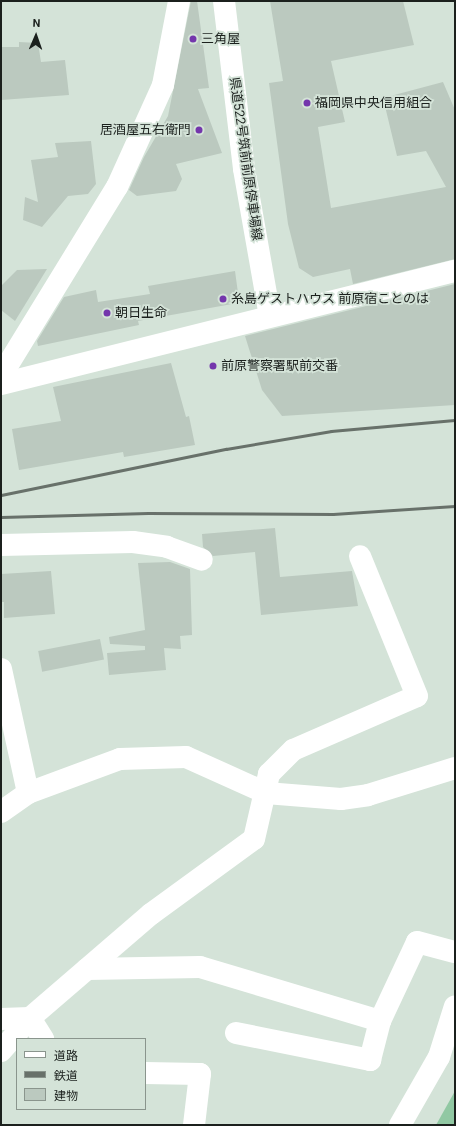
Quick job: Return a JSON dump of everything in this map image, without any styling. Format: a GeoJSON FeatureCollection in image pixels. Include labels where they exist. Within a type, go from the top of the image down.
{"type":"FeatureCollection","features":[{"type":"Feature","properties":{"kind":"street"},"geometry":{"type":"LineString","coordinates":[[1,376],[117,187],[163,85],[179,1]]}},
{"type":"Feature","properties":{"kind":"street","name":"県道522号筑前前原停車場線"},"geometry":{"type":"LineString","coordinates":[[224,1],[244,169],[270,316]]}},
{"type":"Feature","properties":{"kind":"street"},"geometry":{"type":"LineString","coordinates":[[1,384],[455,271]]}},
{"type":"Feature","properties":{"kind":"street"},"geometry":{"type":"LineString","coordinates":[[1,546],[134,542],[167,547],[202,560]]}},
{"type":"Feature","properties":{"kind":"street"},"geometry":{"type":"LineString","coordinates":[[1,1051],[30,1018],[151,914],[254,839],[266,793],[269,774],[293,750],[417,696],[360,556]]}},
{"type":"Feature","properties":{"kind":"street"},"geometry":{"type":"LineString","coordinates":[[1,669],[28,793]]}},
{"type":"Feature","properties":{"kind":"street"},"geometry":{"type":"LineString","coordinates":[[1,812],[28,793],[120,759],[186,757],[266,793],[341,799],[368,795],[455,768]]}},
{"type":"Feature","properties":{"kind":"street"},"geometry":{"type":"LineString","coordinates":[[236,1033],[370,1060],[380,1021],[417,942],[455,952]]}},
{"type":"Feature","properties":{"kind":"street"},"geometry":{"type":"LineString","coordinates":[[87,969],[200,967],[380,1021]]}},
{"type":"Feature","properties":{"kind":"street"},"geometry":{"type":"LineString","coordinates":[[400,1125],[439,1057],[455,1006]]}},
{"type":"Feature","properties":{"kind":"street"},"geometry":{"type":"LineString","coordinates":[[1,1019],[30,1018]]}},
{"type":"Feature","properties":{"kind":"street"},"geometry":{"type":"LineString","coordinates":[[30,1018],[42,1038]]}},
{"type":"Feature","properties":{"kind":"street"},"geometry":{"type":"LineString","coordinates":[[146,1073],[200,1074],[194,1125]]}},
{"type":"Feature","properties":{"kind":"green space"},"geometry":{"type":"Polygon","coordinates":[[[455,1091],[455,1125],[436,1125],[455,1091]]]}},
{"type":"Feature","properties":{"kind":"building"},"geometry":{"type":"Polygon","coordinates":[[[191,1],[197,1],[209,88],[198,89],[222,153],[176,164],[182,179],[176,191],[137,196],[129,190],[144,157],[168,116],[191,1]]]}},
{"type":"Feature","properties":{"kind":"building"},"geometry":{"type":"Polygon","coordinates":[[[270,1],[403,1],[414,45],[331,61],[345,122],[318,127],[331,208],[446,187],[426,151],[397,156],[383,98],[443,82],[455,110],[455,259],[353,284],[350,269],[313,277],[299,268],[288,224],[269,83],[283,81],[270,1]]]}},
{"type":"Feature","properties":{"kind":"building"},"geometry":{"type":"Polygon","coordinates":[[[19,42],[38,43],[41,62],[65,60],[69,95],[1,100],[1,47],[19,47],[19,42]]]}},
{"type":"Feature","properties":{"kind":"building"},"geometry":{"type":"Polygon","coordinates":[[[91,141],[96,184],[88,194],[68,196],[42,227],[23,220],[25,197],[38,202],[31,160],[58,157],[55,143],[91,141]]]}},
{"type":"Feature","properties":{"kind":"building"},"geometry":{"type":"Polygon","coordinates":[[[47,269],[15,321],[1,310],[1,286],[17,270],[47,269]]]}},
{"type":"Feature","properties":{"kind":"building"},"geometry":{"type":"Polygon","coordinates":[[[235,271],[238,293],[232,304],[138,321],[139,325],[38,346],[37,341],[64,297],[96,290],[98,302],[150,294],[148,286],[235,271]]]}},
{"type":"Feature","properties":{"kind":"building"},"geometry":{"type":"Polygon","coordinates":[[[455,284],[455,405],[282,416],[262,390],[245,336],[455,284]]]}},
{"type":"Feature","properties":{"kind":"building"},"geometry":{"type":"Polygon","coordinates":[[[171,363],[186,417],[189,416],[195,445],[124,457],[123,452],[19,470],[12,429],[61,421],[53,387],[171,363]]]}},
{"type":"Feature","properties":{"kind":"building"},"geometry":{"type":"Polygon","coordinates":[[[275,528],[280,577],[352,571],[358,606],[261,615],[255,552],[213,556],[203,547],[202,534],[275,528]]]}},
{"type":"Feature","properties":{"kind":"building"},"geometry":{"type":"Polygon","coordinates":[[[170,562],[190,569],[192,635],[180,636],[181,649],[164,648],[166,670],[109,675],[107,653],[145,650],[145,646],[110,644],[109,637],[145,630],[138,563],[170,562]]]}},
{"type":"Feature","properties":{"kind":"building"},"geometry":{"type":"Polygon","coordinates":[[[51,571],[55,614],[4,618],[4,602],[1,602],[1,574],[51,571]]]}},
{"type":"Feature","properties":{"kind":"building"},"geometry":{"type":"Polygon","coordinates":[[[100,639],[104,660],[42,672],[38,651],[100,639]]]}},
{"type":"Feature","properties":{"kind":"railway"},"geometry":{"type":"LineString","coordinates":[[1,495],[226,449],[331,431],[455,420]]}},
{"type":"Feature","properties":{"kind":"railway"},"geometry":{"type":"LineString","coordinates":[[1,517],[148,513],[333,514],[455,506]]}},
{"type":"Feature","properties":{"kind":"place","name":"三角屋"},"geometry":{"type":"Point","coordinates":[193,39]}},
{"type":"Feature","properties":{"kind":"place","name":"福岡県中央信用組合"},"geometry":{"type":"Point","coordinates":[307,103]}},
{"type":"Feature","properties":{"kind":"place","name":"居酒屋五右衛門"},"geometry":{"type":"Point","coordinates":[199,130]}},
{"type":"Feature","properties":{"kind":"place","name":"糸島ゲストハウス 前原宿ことのは"},"geometry":{"type":"Point","coordinates":[223,299]}},
{"type":"Feature","properties":{"kind":"place","name":"朝日生命"},"geometry":{"type":"Point","coordinates":[107,313]}},
{"type":"Feature","properties":{"kind":"place","name":"前原警察署駅前交番"},"geometry":{"type":"Point","coordinates":[213,366]}}]}
